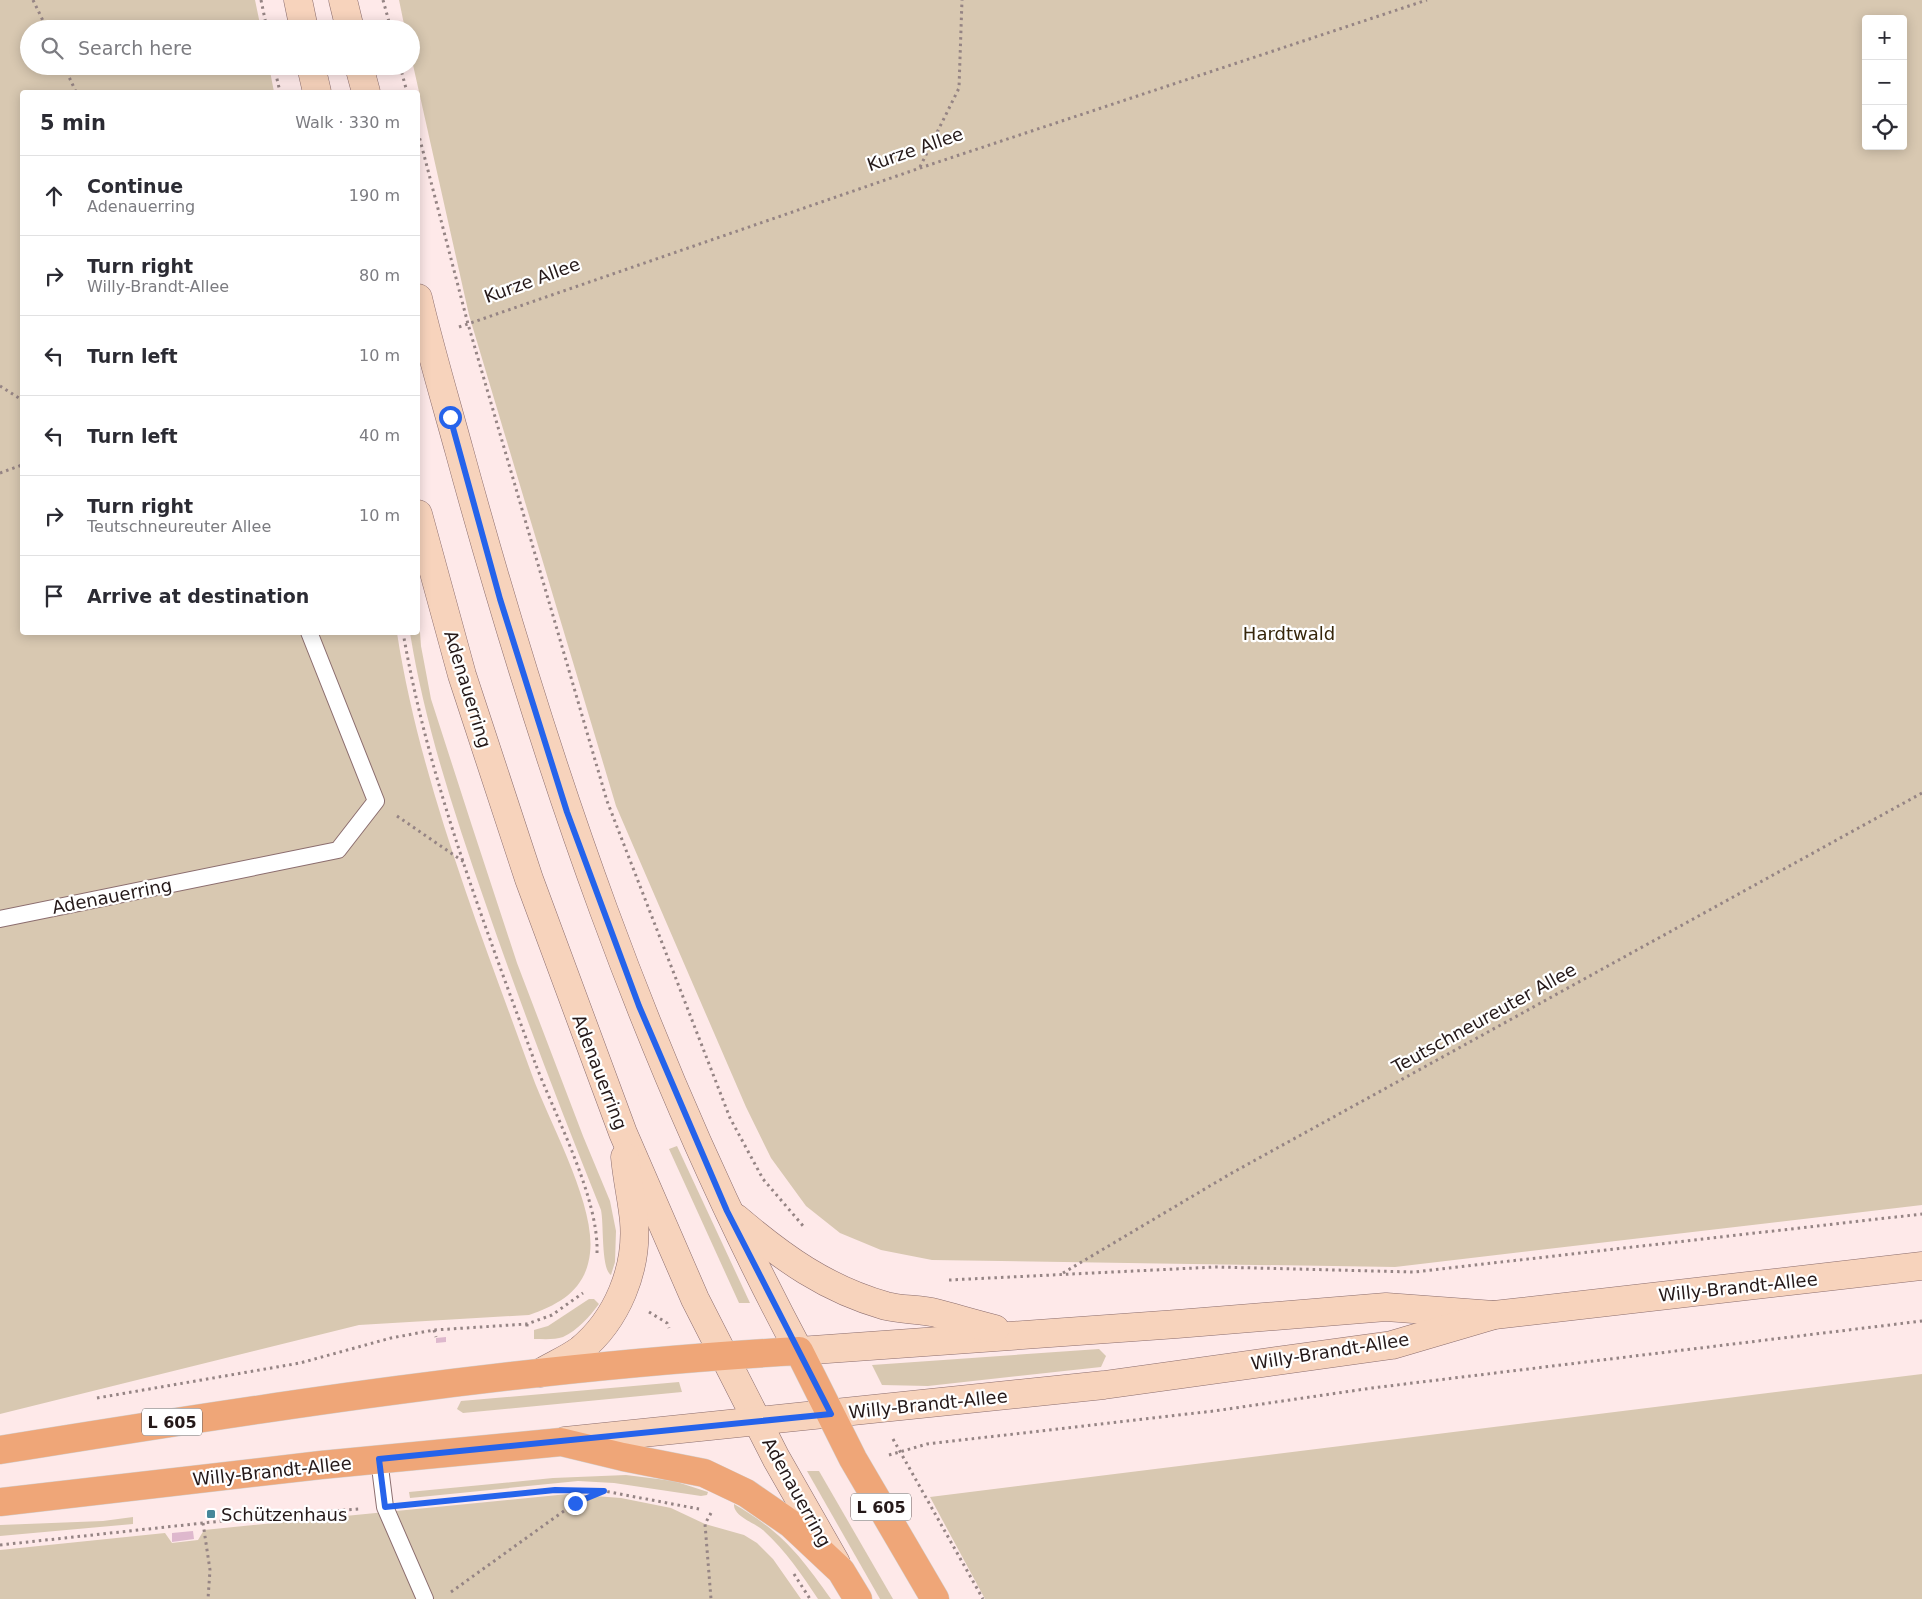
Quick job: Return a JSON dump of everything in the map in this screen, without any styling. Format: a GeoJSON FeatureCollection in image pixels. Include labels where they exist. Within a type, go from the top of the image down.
{"type":"FeatureCollection","features":[{"type":"Feature","properties":{"kind":"main road"},"geometry":{"type":"LineString","coordinates":[[298,0],[302,20]]}},
{"type":"Feature","properties":{"kind":"main road"},"geometry":{"type":"LineString","coordinates":[[343,0],[348,20]]}},
{"type":"Feature","properties":{"kind":"main road"},"geometry":{"type":"LineString","coordinates":[[314,75],[317,90]]}},
{"type":"Feature","properties":{"kind":"main road"},"geometry":{"type":"LineString","coordinates":[[361,75],[365,90]]}},
{"type":"Feature","properties":{"kind":"main road"},"geometry":{"type":"LineString","coordinates":[[420,318],[422,337],[500,599],[567,812],[639,1006],[727,1211],[799,1351]]}},
{"type":"Feature","properties":{"kind":"main road","name":"Adenauerring"},"geometry":{"type":"LineString","coordinates":[[420,521],[462,675],[526,870],[573,1002],[623,1133],[695,1299],[776,1458],[858,1599]]}},
{"type":"Feature","properties":{"kind":"main road"},"geometry":{"type":"LineString","coordinates":[[540,1372],[579,1350],[602,1328],[621,1296],[629,1274],[634,1248],[634,1221],[623,1133]]}},
{"type":"Feature","properties":{"kind":"main road"},"geometry":{"type":"LineString","coordinates":[[727,1211],[778,1254],[804,1271],[839,1289],[889,1306],[934,1312],[962,1322],[1023,1335]]}},
{"type":"Feature","properties":{"kind":"main road","name":"Willy-Brandt-Allee"},"geometry":{"type":"LineString","coordinates":[[0,1502],[379,1459],[759,1422],[1104,1385],[1392,1345],[1494,1315],[1922,1266]]}},
{"type":"Feature","properties":{"kind":"main road","name":"Willy-Brandt-Allee"},"geometry":{"type":"LineString","coordinates":[[0,1450],[307,1401],[540,1372],[725,1355],[1023,1335],[1386,1307],[1494,1315]]}},
{"type":"Feature","properties":{"kind":"main road","name":"L 605"},"geometry":{"type":"LineString","coordinates":[[799,1351],[864,1477],[935,1599]]}},
{"type":"Feature","properties":{"kind":"main road"},"geometry":{"type":"LineString","coordinates":[[561,1442],[623,1457],[704,1473],[720,1480],[768,1507],[783,1518],[841,1571]]}},
{"type":"Feature","properties":{"kind":"lane"},"geometry":{"type":"LineString","coordinates":[[310,635],[376,801]]}},
{"type":"Feature","properties":{"kind":"lane","name":"Adenauerring"},"geometry":{"type":"LineString","coordinates":[[0,918],[338,850],[376,801]]}},
{"type":"Feature","properties":{"kind":"lane"},"geometry":{"type":"LineString","coordinates":[[379,1459],[385,1507],[425,1599]]}},
{"type":"Feature","properties":{"kind":"path"},"geometry":{"type":"LineString","coordinates":[[33,0],[43,20]]}},
{"type":"Feature","properties":{"kind":"path"},"geometry":{"type":"LineString","coordinates":[[261,0],[265,20]]}},
{"type":"Feature","properties":{"kind":"path"},"geometry":{"type":"LineString","coordinates":[[383,0],[389,20]]}},
{"type":"Feature","properties":{"kind":"path"},"geometry":{"type":"LineString","coordinates":[[920,168],[959,88],[962,0]]}},
{"type":"Feature","properties":{"kind":"path","name":"Kurze Allee"},"geometry":{"type":"LineString","coordinates":[[422,337],[468,324],[577,284],[920,168],[1427,0]]}},
{"type":"Feature","properties":{"kind":"path"},"geometry":{"type":"LineString","coordinates":[[68,75],[75,90]]}},
{"type":"Feature","properties":{"kind":"path"},"geometry":{"type":"LineString","coordinates":[[276,75],[280,90]]}},
{"type":"Feature","properties":{"kind":"path"},"geometry":{"type":"LineString","coordinates":[[402,75],[406,90]]}},
{"type":"Feature","properties":{"kind":"path"},"geometry":{"type":"LineString","coordinates":[[420,140],[468,324],[606,801],[730,1118],[764,1179],[807,1231]]}},
{"type":"Feature","properties":{"kind":"path"},"geometry":{"type":"LineString","coordinates":[[0,386],[20,399]]}},
{"type":"Feature","properties":{"kind":"path"},"geometry":{"type":"LineString","coordinates":[[0,472],[20,466]]}},
{"type":"Feature","properties":{"kind":"path"},"geometry":{"type":"LineString","coordinates":[[404,635],[422,728],[464,862],[522,1026],[597,1226],[596,1258]]}},
{"type":"Feature","properties":{"kind":"path","name":"Teutschneureuter Allee"},"geometry":{"type":"LineString","coordinates":[[1063,1273],[1230,1174],[1922,793]]}},
{"type":"Feature","properties":{"kind":"path"},"geometry":{"type":"LineString","coordinates":[[376,801],[464,862]]}},
{"type":"Feature","properties":{"kind":"path"},"geometry":{"type":"LineString","coordinates":[[943,1280],[1216,1267],[1414,1272],[1922,1214]]}},
{"type":"Feature","properties":{"kind":"path"},"geometry":{"type":"LineString","coordinates":[[87,1400],[300,1363],[391,1338],[434,1330],[526,1324],[565,1308],[581,1295],[586,1288]]}},
{"type":"Feature","properties":{"kind":"path"},"geometry":{"type":"LineString","coordinates":[[983,1599],[898,1453],[927,1444],[1214,1411],[1372,1388],[1922,1321]]}},
{"type":"Feature","properties":{"kind":"path"},"geometry":{"type":"LineString","coordinates":[[526,1324],[526,1330]]}},
{"type":"Feature","properties":{"kind":"path"},"geometry":{"type":"LineString","coordinates":[[434,1330],[436,1337]]}},
{"type":"Feature","properties":{"kind":"path"},"geometry":{"type":"LineString","coordinates":[[0,1545],[204,1523],[555,1490],[604,1491],[711,1512],[705,1524],[711,1599]]}},
{"type":"Feature","properties":{"kind":"path"},"geometry":{"type":"LineString","coordinates":[[448,1593],[575,1503],[604,1491]]}},
{"type":"Feature","properties":{"kind":"path"},"geometry":{"type":"LineString","coordinates":[[204,1523],[210,1570],[208,1599]]}},
{"type":"Feature","properties":{"kind":"green space"},"geometry":{"type":"Polygon","coordinates":[[[0,0],[255,0],[259,20],[20,20],[20,75],[271,75],[274,90],[20,90],[20,635],[397,635],[407,689],[421,745],[454,857],[532,1075],[579,1188],[590,1233],[588,1266],[577,1286],[570,1293],[551,1306],[529,1315],[359,1325],[0,1414],[0,0]]]}},
{"type":"Feature","properties":{"kind":"green space","name":"Hardtwald"},"geometry":{"type":"Polygon","coordinates":[[[399,0],[1922,0],[1922,1205],[1395,1267],[932,1260],[881,1250],[840,1233],[806,1206],[771,1158],[746,1107],[616,806],[469,315],[415,75],[420,75],[420,20],[403,20],[399,0]]]}},
{"type":"Feature","properties":{"kind":"green space"},"geometry":{"type":"Polygon","coordinates":[[[420,632],[431,699],[517,963],[610,1201],[616,1231],[615,1262],[611,1275],[608,1271],[604,1255],[601,1210],[556,1095],[473,869],[432,735],[410,635],[420,635],[420,632]]]}},
{"type":"Feature","properties":{"kind":"green space"},"geometry":{"type":"Polygon","coordinates":[[[677,1146],[750,1303],[739,1303],[669,1149],[677,1146]]]}},
{"type":"Feature","properties":{"kind":"green space"},"geometry":{"type":"Polygon","coordinates":[[[589,1299],[594,1299],[599,1304],[573,1331],[560,1338],[534,1339],[534,1330],[548,1326],[589,1299]]]}},
{"type":"Feature","properties":{"kind":"green space"},"geometry":{"type":"Polygon","coordinates":[[[1099,1349],[1106,1356],[1101,1367],[928,1386],[882,1385],[872,1365],[1099,1349]]]}},
{"type":"Feature","properties":{"kind":"green space"},"geometry":{"type":"Polygon","coordinates":[[[1922,1374],[1922,1599],[985,1599],[930,1497],[1922,1374]]]}},
{"type":"Feature","properties":{"kind":"green space"},"geometry":{"type":"Polygon","coordinates":[[[679,1382],[682,1392],[463,1413],[457,1409],[461,1401],[679,1382]]]}},
{"type":"Feature","properties":{"kind":"green space"},"geometry":{"type":"Polygon","coordinates":[[[807,1471],[819,1471],[893,1599],[880,1599],[807,1471]]]}},
{"type":"Feature","properties":{"kind":"green space"},"geometry":{"type":"Polygon","coordinates":[[[626,1475],[674,1481],[708,1492],[707,1495],[701,1496],[614,1483],[578,1481],[410,1498],[409,1492],[553,1478],[626,1475]]]}},
{"type":"Feature","properties":{"kind":"green space"},"geometry":{"type":"Polygon","coordinates":[[[568,1494],[621,1498],[671,1508],[705,1524],[744,1535],[757,1543],[773,1559],[801,1599],[0,1599],[0,1550],[165,1533],[172,1543],[198,1540],[204,1530],[568,1494]]]}},
{"type":"Feature","properties":{"kind":"green space"},"geometry":{"type":"Polygon","coordinates":[[[734,1504],[765,1524],[789,1545],[831,1599],[818,1599],[787,1555],[760,1528],[737,1513],[734,1504]]]}},
{"type":"Feature","properties":{"kind":"green space"},"geometry":{"type":"Polygon","coordinates":[[[133,1517],[133,1524],[0,1536],[0,1525],[103,1521],[133,1517]]]}},
{"type":"Feature","properties":{"kind":"building"},"geometry":{"type":"Polygon","coordinates":[[[446,1337],[446,1342],[436,1343],[436,1338],[446,1337]]]}},
{"type":"Feature","properties":{"kind":"building"},"geometry":{"type":"Polygon","coordinates":[[[193,1531],[194,1539],[172,1542],[172,1533],[193,1531]]]}},
{"type":"Feature","properties":{"kind":"place","name":"Schützenhaus"},"geometry":{"type":"Point","coordinates":[211,1514]}},
{"type":"Feature","properties":{"kind":"route"},"geometry":{"type":"LineString","coordinates":[[450,417],[500,599],[567,812],[639,1006],[727,1211],[831,1414],[379,1459],[385,1507],[555,1490],[604,1491],[575,1503]]}}]}
